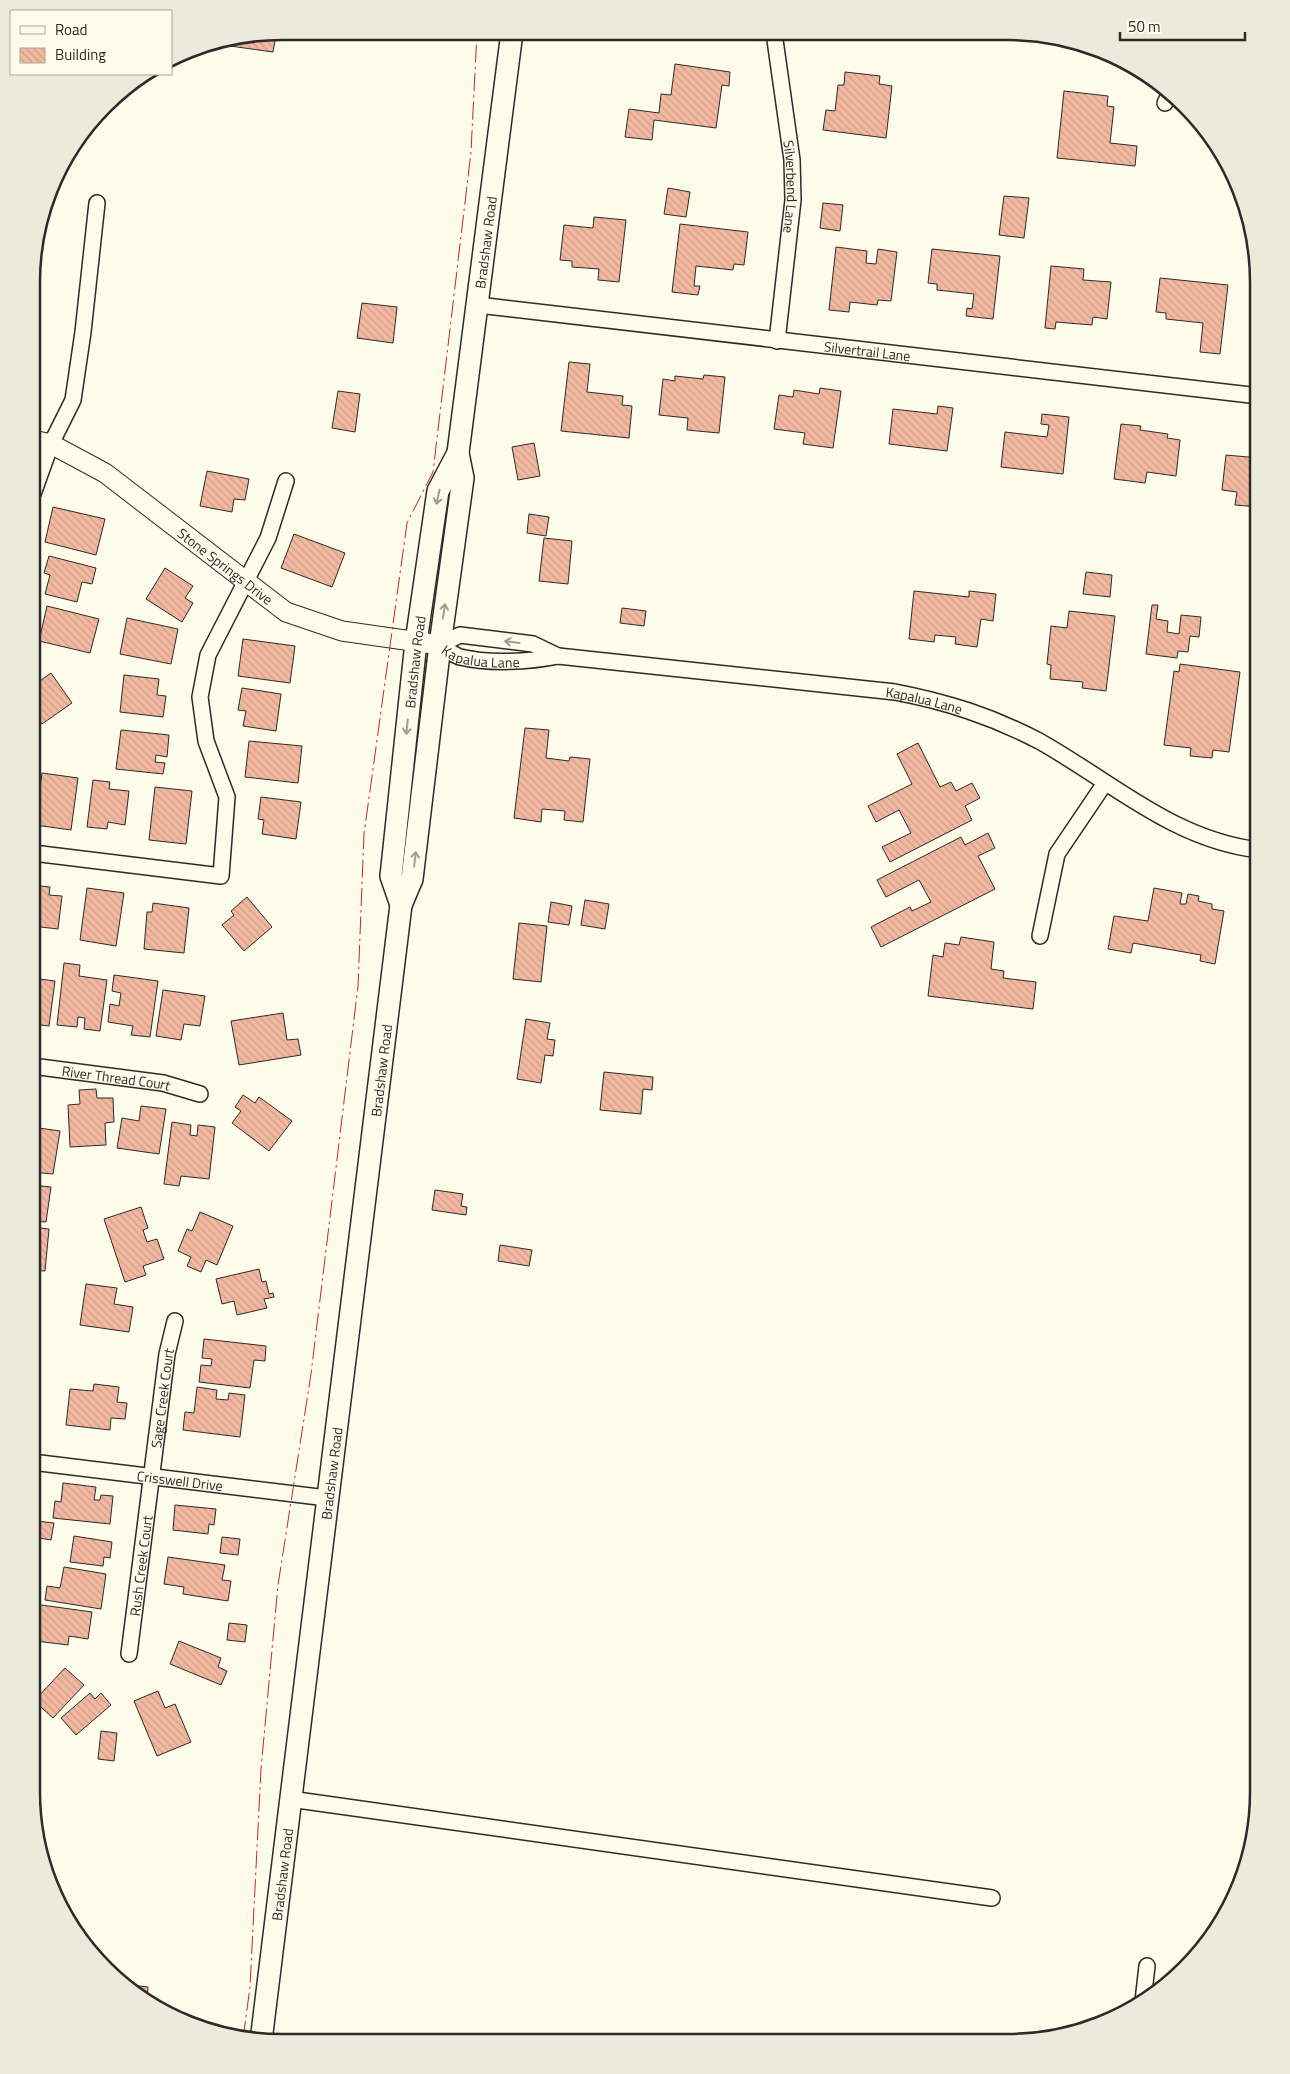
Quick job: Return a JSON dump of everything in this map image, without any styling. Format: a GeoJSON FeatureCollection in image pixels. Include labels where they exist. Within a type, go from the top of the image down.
{"type":"FeatureCollection","features":[{"type":"Feature","properties":{"kind":"main road","name":"Bradshaw Road"},"geometry":{"type":"LineString","coordinates":[[262,2033],[401,905],[412,879],[440,645],[463,478],[458,453],[511,40]]}},
{"type":"Feature","properties":{"kind":"main road","name":"Bradshaw Road"},"geometry":{"type":"LineString","coordinates":[[401,905],[391,876],[416,642],[438,491],[458,453]]}},
{"type":"Feature","properties":{"kind":"street","name":"Silverbend Lane"},"geometry":{"type":"LineString","coordinates":[[775,40],[792,160],[792,200],[777,341]]}},
{"type":"Feature","properties":{"kind":"street"},"geometry":{"type":"LineString","coordinates":[[42,442],[73,400],[83,332],[97,203]]}},
{"type":"Feature","properties":{"kind":"street","name":"Silvertrail Lane"},"geometry":{"type":"LineString","coordinates":[[478,305],[1250,395]]}},
{"type":"Feature","properties":{"kind":"street","name":"Stone Springs Drive"},"geometry":{"type":"LineString","coordinates":[[42,442],[105,473],[286,612],[342,631],[440,645]]}},
{"type":"Feature","properties":{"kind":"street"},"geometry":{"type":"LineString","coordinates":[[40,854],[221,876],[228,797],[206,741],[200,697],[208,655],[268,538],[286,481]]}},
{"type":"Feature","properties":{"kind":"street","name":"Kapalua Lane"},"geometry":{"type":"LineString","coordinates":[[440,645],[460,635],[532,644],[558,656]]}},
{"type":"Feature","properties":{"kind":"street","name":"Kapalua Lane"},"geometry":{"type":"LineString","coordinates":[[440,645],[459,656],[502,661],[536,660],[558,656],[895,692],[940,701],[998,721],[1039,742],[1166,821],[1198,836],[1232,846],[1250,849]]}},
{"type":"Feature","properties":{"kind":"street"},"geometry":{"type":"LineString","coordinates":[[1040,936],[1057,854],[1105,783]]}},
{"type":"Feature","properties":{"kind":"street","name":"River Thread Court"},"geometry":{"type":"LineString","coordinates":[[40,1067],[163,1082],[200,1094]]}},
{"type":"Feature","properties":{"kind":"street","name":"Sage Creek Court"},"geometry":{"type":"LineString","coordinates":[[151,1476],[167,1354],[175,1321]]}},
{"type":"Feature","properties":{"kind":"street","name":"Crisswell Drive"},"geometry":{"type":"LineString","coordinates":[[40,1463],[327,1498]]}},
{"type":"Feature","properties":{"kind":"street","name":"Rush Creek Court"},"geometry":{"type":"LineString","coordinates":[[129,1654],[151,1476]]}},
{"type":"Feature","properties":{"kind":"street"},"geometry":{"type":"LineString","coordinates":[[290,1799],[992,1898]]}},
{"type":"Feature","properties":{"kind":"street"},"geometry":{"type":"LineString","coordinates":[[1144,1992],[1147,1966]]}},
{"type":"Feature","properties":{"kind":"building"},"geometry":{"type":"Polygon","coordinates":[[[275,40],[273,52],[230,46],[250,42],[275,40]]]}},
{"type":"Feature","properties":{"kind":"building"},"geometry":{"type":"Polygon","coordinates":[[[675,64],[730,72],[729,86],[722,85],[716,128],[654,120],[652,140],[625,137],[629,109],[659,113],[661,94],[671,95],[675,64]]]}},
{"type":"Feature","properties":{"kind":"building"},"geometry":{"type":"Polygon","coordinates":[[[845,72],[880,76],[879,84],[892,86],[886,138],[823,130],[826,110],[835,111],[838,85],[844,85],[845,72]]]}},
{"type":"Feature","properties":{"kind":"building"},"geometry":{"type":"Polygon","coordinates":[[[1064,91],[1108,96],[1107,106],[1114,107],[1110,143],[1137,146],[1135,166],[1057,158],[1064,91]]]}},
{"type":"Feature","properties":{"kind":"building"},"geometry":{"type":"Polygon","coordinates":[[[668,188],[690,192],[686,217],[664,214],[668,188]]]}},
{"type":"Feature","properties":{"kind":"building"},"geometry":{"type":"Polygon","coordinates":[[[1004,196],[1029,198],[1024,238],[999,235],[1004,196]]]}},
{"type":"Feature","properties":{"kind":"building"},"geometry":{"type":"Polygon","coordinates":[[[823,203],[843,205],[840,231],[820,228],[823,203]]]}},
{"type":"Feature","properties":{"kind":"building"},"geometry":{"type":"Polygon","coordinates":[[[594,217],[626,220],[619,282],[598,280],[599,269],[572,267],[572,261],[560,260],[564,225],[593,228],[594,217]]]}},
{"type":"Feature","properties":{"kind":"building"},"geometry":{"type":"Polygon","coordinates":[[[680,224],[748,232],[744,265],[734,264],[733,270],[696,266],[694,286],[700,286],[698,295],[672,292],[680,224]]]}},
{"type":"Feature","properties":{"kind":"building"},"geometry":{"type":"Polygon","coordinates":[[[836,247],[867,251],[866,263],[876,264],[878,249],[897,252],[891,301],[878,300],[877,305],[850,302],[849,312],[829,310],[836,247]]]}},
{"type":"Feature","properties":{"kind":"building"},"geometry":{"type":"Polygon","coordinates":[[[932,249],[1000,256],[993,319],[966,316],[967,308],[972,309],[974,294],[937,290],[937,284],[928,283],[932,249]]]}},
{"type":"Feature","properties":{"kind":"building"},"geometry":{"type":"Polygon","coordinates":[[[1051,266],[1084,269],[1083,280],[1111,282],[1107,319],[1093,317],[1092,325],[1056,322],[1055,329],[1045,328],[1051,266]]]}},
{"type":"Feature","properties":{"kind":"building"},"geometry":{"type":"Polygon","coordinates":[[[1160,278],[1228,285],[1220,354],[1200,352],[1203,323],[1166,319],[1166,313],[1156,312],[1160,278]]]}},
{"type":"Feature","properties":{"kind":"building"},"geometry":{"type":"Polygon","coordinates":[[[362,303],[397,307],[393,343],[357,338],[362,303]]]}},
{"type":"Feature","properties":{"kind":"building"},"geometry":{"type":"Polygon","coordinates":[[[569,362],[590,364],[587,392],[623,396],[622,405],[632,406],[629,438],[561,431],[569,362]]]}},
{"type":"Feature","properties":{"kind":"building"},"geometry":{"type":"Polygon","coordinates":[[[704,375],[725,377],[719,433],[687,430],[688,418],[659,415],[663,379],[675,381],[675,376],[703,379],[704,375]]]}},
{"type":"Feature","properties":{"kind":"building"},"geometry":{"type":"Polygon","coordinates":[[[820,388],[841,391],[833,448],[803,444],[805,433],[774,429],[779,395],[793,397],[794,390],[819,394],[820,388]]]}},
{"type":"Feature","properties":{"kind":"building"},"geometry":{"type":"Polygon","coordinates":[[[338,391],[360,394],[355,432],[332,428],[338,391]]]}},
{"type":"Feature","properties":{"kind":"building"},"geometry":{"type":"Polygon","coordinates":[[[938,406],[953,408],[947,451],[889,444],[893,409],[937,414],[938,406]]]}},
{"type":"Feature","properties":{"kind":"building"},"geometry":{"type":"Polygon","coordinates":[[[1042,414],[1069,417],[1063,474],[1001,467],[1005,432],[1047,437],[1049,425],[1041,424],[1042,414]]]}},
{"type":"Feature","properties":{"kind":"building"},"geometry":{"type":"Polygon","coordinates":[[[1121,424],[1141,426],[1140,430],[1168,434],[1167,438],[1180,440],[1176,476],[1147,472],[1145,483],[1114,479],[1121,424]]]}},
{"type":"Feature","properties":{"kind":"building"},"geometry":{"type":"Polygon","coordinates":[[[534,443],[540,476],[518,480],[512,447],[534,443]]]}},
{"type":"Feature","properties":{"kind":"building"},"geometry":{"type":"Polygon","coordinates":[[[1226,455],[1250,457],[1250,506],[1235,505],[1237,492],[1222,490],[1226,455]]]}},
{"type":"Feature","properties":{"kind":"building"},"geometry":{"type":"Polygon","coordinates":[[[207,471],[249,479],[245,500],[234,499],[232,512],[200,506],[207,471]]]}},
{"type":"Feature","properties":{"kind":"building"},"geometry":{"type":"Polygon","coordinates":[[[53,507],[105,519],[96,555],[45,542],[53,507]]]}},
{"type":"Feature","properties":{"kind":"building"},"geometry":{"type":"Polygon","coordinates":[[[529,514],[549,517],[546,536],[527,533],[529,514]]]}},
{"type":"Feature","properties":{"kind":"building"},"geometry":{"type":"Polygon","coordinates":[[[294,534],[345,553],[332,587],[281,568],[294,534]]]}},
{"type":"Feature","properties":{"kind":"building"},"geometry":{"type":"Polygon","coordinates":[[[544,538],[572,541],[568,584],[539,581],[544,538]]]}},
{"type":"Feature","properties":{"kind":"building"},"geometry":{"type":"Polygon","coordinates":[[[49,556],[96,568],[92,584],[82,582],[77,602],[45,594],[50,575],[44,573],[49,556]]]}},
{"type":"Feature","properties":{"kind":"building"},"geometry":{"type":"Polygon","coordinates":[[[165,568],[193,586],[185,598],[193,603],[182,622],[146,599],[165,568]]]}},
{"type":"Feature","properties":{"kind":"building"},"geometry":{"type":"Polygon","coordinates":[[[1086,572],[1112,575],[1110,597],[1083,594],[1086,572]]]}},
{"type":"Feature","properties":{"kind":"building"},"geometry":{"type":"Polygon","coordinates":[[[914,591],[969,597],[969,591],[996,594],[993,621],[981,619],[977,647],[955,644],[956,637],[935,635],[934,642],[909,639],[914,591]]]}},
{"type":"Feature","properties":{"kind":"building"},"geometry":{"type":"Polygon","coordinates":[[[1152,605],[1158,605],[1156,619],[1168,621],[1167,632],[1179,634],[1181,615],[1201,617],[1199,637],[1190,636],[1188,652],[1178,651],[1177,658],[1146,654],[1152,605]]]}},
{"type":"Feature","properties":{"kind":"building"},"geometry":{"type":"Polygon","coordinates":[[[47,606],[99,619],[90,653],[40,641],[47,606]]]}},
{"type":"Feature","properties":{"kind":"building"},"geometry":{"type":"Polygon","coordinates":[[[622,608],[646,611],[644,626],[620,623],[622,608]]]}},
{"type":"Feature","properties":{"kind":"building"},"geometry":{"type":"Polygon","coordinates":[[[1069,611],[1115,616],[1106,691],[1082,688],[1083,682],[1050,679],[1051,665],[1047,664],[1051,626],[1067,628],[1069,611]]]}},
{"type":"Feature","properties":{"kind":"building"},"geometry":{"type":"Polygon","coordinates":[[[127,618],[178,629],[171,664],[120,654],[127,618]]]}},
{"type":"Feature","properties":{"kind":"building"},"geometry":{"type":"Polygon","coordinates":[[[243,639],[295,646],[290,683],[238,676],[243,639]]]}},
{"type":"Feature","properties":{"kind":"building"},"geometry":{"type":"Polygon","coordinates":[[[1180,664],[1240,672],[1229,752],[1213,750],[1212,758],[1190,756],[1191,748],[1164,745],[1174,671],[1179,672],[1180,664]]]}},
{"type":"Feature","properties":{"kind":"building"},"geometry":{"type":"Polygon","coordinates":[[[51,673],[72,703],[42,724],[40,721],[40,681],[51,673]]]}},
{"type":"Feature","properties":{"kind":"building"},"geometry":{"type":"Polygon","coordinates":[[[124,675],[159,679],[157,695],[166,696],[163,717],[120,712],[124,675]]]}},
{"type":"Feature","properties":{"kind":"building"},"geometry":{"type":"Polygon","coordinates":[[[242,688],[281,694],[276,731],[243,726],[246,711],[238,710],[242,688]]]}},
{"type":"Feature","properties":{"kind":"building"},"geometry":{"type":"Polygon","coordinates":[[[525,728],[549,730],[546,758],[569,761],[570,757],[590,759],[583,822],[564,820],[565,811],[542,809],[541,822],[514,818],[525,728]]]}},
{"type":"Feature","properties":{"kind":"building"},"geometry":{"type":"Polygon","coordinates":[[[121,730],[169,735],[167,757],[156,755],[155,762],[165,763],[163,774],[116,769],[121,730]]]}},
{"type":"Feature","properties":{"kind":"building"},"geometry":{"type":"Polygon","coordinates":[[[249,741],[302,746],[298,783],[245,777],[249,741]]]}},
{"type":"Feature","properties":{"kind":"building"},"geometry":{"type":"Polygon","coordinates":[[[918,743],[940,787],[951,782],[956,791],[972,783],[980,798],[965,806],[972,820],[890,862],[882,847],[911,833],[899,810],[876,822],[868,806],[912,784],[897,754],[918,743]]]}},
{"type":"Feature","properties":{"kind":"building"},"geometry":{"type":"Polygon","coordinates":[[[42,773],[78,778],[71,830],[40,826],[42,773]]]}},
{"type":"Feature","properties":{"kind":"building"},"geometry":{"type":"Polygon","coordinates":[[[93,780],[110,782],[109,789],[129,791],[125,825],[108,822],[107,829],[87,827],[93,780]]]}},
{"type":"Feature","properties":{"kind":"building"},"geometry":{"type":"Polygon","coordinates":[[[155,787],[192,791],[186,844],[149,840],[155,787]]]}},
{"type":"Feature","properties":{"kind":"building"},"geometry":{"type":"Polygon","coordinates":[[[261,797],[301,802],[296,839],[262,834],[264,820],[258,819],[261,797]]]}},
{"type":"Feature","properties":{"kind":"building"},"geometry":{"type":"Polygon","coordinates":[[[988,833],[995,848],[978,856],[995,889],[881,947],[871,927],[910,907],[912,911],[931,902],[919,880],[886,897],[877,880],[961,837],[965,845],[988,833]]]}},
{"type":"Feature","properties":{"kind":"building"},"geometry":{"type":"Polygon","coordinates":[[[40,886],[50,887],[49,895],[62,896],[58,929],[40,927],[40,886]]]}},
{"type":"Feature","properties":{"kind":"building"},"geometry":{"type":"Polygon","coordinates":[[[87,888],[124,893],[116,946],[80,940],[87,888]]]}},
{"type":"Feature","properties":{"kind":"building"},"geometry":{"type":"Polygon","coordinates":[[[1154,888],[1182,893],[1180,904],[1186,904],[1188,894],[1199,896],[1198,901],[1212,904],[1212,909],[1224,911],[1215,964],[1200,961],[1201,955],[1133,943],[1131,953],[1108,949],[1114,916],[1148,921],[1154,888]]]}},
{"type":"Feature","properties":{"kind":"building"},"geometry":{"type":"Polygon","coordinates":[[[247,897],[272,927],[244,951],[222,925],[234,915],[231,911],[247,897]]]}},
{"type":"Feature","properties":{"kind":"building"},"geometry":{"type":"Polygon","coordinates":[[[585,900],[609,904],[605,929],[581,925],[585,900]]]}},
{"type":"Feature","properties":{"kind":"building"},"geometry":{"type":"Polygon","coordinates":[[[551,902],[572,906],[569,925],[548,922],[551,902]]]}},
{"type":"Feature","properties":{"kind":"building"},"geometry":{"type":"Polygon","coordinates":[[[153,903],[189,908],[184,953],[144,949],[147,912],[152,912],[153,903]]]}},
{"type":"Feature","properties":{"kind":"building"},"geometry":{"type":"Polygon","coordinates":[[[519,923],[547,926],[541,982],[513,979],[519,923]]]}},
{"type":"Feature","properties":{"kind":"building"},"geometry":{"type":"Polygon","coordinates":[[[961,937],[994,942],[991,969],[1004,971],[1003,978],[1036,982],[1033,1009],[928,996],[933,955],[943,957],[945,943],[959,945],[961,937]]]}},
{"type":"Feature","properties":{"kind":"building"},"geometry":{"type":"Polygon","coordinates":[[[64,963],[80,965],[79,976],[107,980],[100,1031],[84,1029],[85,1018],[78,1017],[77,1027],[57,1025],[64,963]]]}},
{"type":"Feature","properties":{"kind":"building"},"geometry":{"type":"Polygon","coordinates":[[[114,975],[158,981],[150,1037],[131,1035],[133,1026],[108,1022],[110,1004],[119,1006],[121,993],[112,991],[114,975]]]}},
{"type":"Feature","properties":{"kind":"building"},"geometry":{"type":"Polygon","coordinates":[[[40,979],[55,981],[49,1026],[40,1025],[40,979]]]}},
{"type":"Feature","properties":{"kind":"building"},"geometry":{"type":"Polygon","coordinates":[[[163,990],[205,996],[200,1026],[184,1024],[181,1040],[156,1036],[163,990]]]}},
{"type":"Feature","properties":{"kind":"building"},"geometry":{"type":"Polygon","coordinates":[[[283,1013],[287,1040],[298,1039],[301,1055],[239,1065],[231,1021],[283,1013]]]}},
{"type":"Feature","properties":{"kind":"building"},"geometry":{"type":"Polygon","coordinates":[[[526,1019],[550,1023],[547,1039],[555,1040],[553,1056],[545,1055],[541,1083],[517,1079],[526,1019]]]}},
{"type":"Feature","properties":{"kind":"building"},"geometry":{"type":"Polygon","coordinates":[[[604,1072],[653,1077],[652,1090],[643,1089],[641,1114],[600,1110],[604,1072]]]}},
{"type":"Feature","properties":{"kind":"building"},"geometry":{"type":"Polygon","coordinates":[[[96,1089],[97,1098],[113,1098],[114,1122],[105,1123],[106,1145],[70,1147],[68,1105],[80,1104],[79,1090],[96,1089]]]}},
{"type":"Feature","properties":{"kind":"building"},"geometry":{"type":"Polygon","coordinates":[[[243,1095],[255,1103],[259,1097],[292,1121],[269,1151],[232,1123],[241,1111],[235,1107],[243,1095]]]}},
{"type":"Feature","properties":{"kind":"building"},"geometry":{"type":"Polygon","coordinates":[[[141,1106],[166,1109],[159,1154],[117,1148],[122,1118],[139,1121],[141,1106]]]}},
{"type":"Feature","properties":{"kind":"building"},"geometry":{"type":"Polygon","coordinates":[[[172,1122],[191,1125],[190,1135],[197,1136],[198,1125],[215,1127],[209,1179],[181,1176],[179,1186],[164,1184],[172,1122]]]}},
{"type":"Feature","properties":{"kind":"building"},"geometry":{"type":"Polygon","coordinates":[[[40,1128],[60,1131],[53,1174],[40,1173],[40,1128]]]}},
{"type":"Feature","properties":{"kind":"building"},"geometry":{"type":"Polygon","coordinates":[[[40,1186],[51,1187],[46,1222],[40,1222],[40,1186]]]}},
{"type":"Feature","properties":{"kind":"building"},"geometry":{"type":"Polygon","coordinates":[[[435,1190],[463,1194],[461,1206],[467,1207],[466,1215],[432,1210],[435,1190]]]}},
{"type":"Feature","properties":{"kind":"building"},"geometry":{"type":"Polygon","coordinates":[[[141,1207],[148,1228],[143,1230],[147,1242],[157,1239],[164,1259],[143,1266],[146,1275],[125,1282],[104,1219],[141,1207]]]}},
{"type":"Feature","properties":{"kind":"building"},"geometry":{"type":"Polygon","coordinates":[[[200,1212],[233,1226],[217,1265],[206,1260],[201,1272],[187,1266],[191,1257],[178,1251],[187,1229],[192,1231],[200,1212]]]}},
{"type":"Feature","properties":{"kind":"building"},"geometry":{"type":"Polygon","coordinates":[[[40,1228],[49,1229],[45,1271],[40,1271],[40,1228]]]}},
{"type":"Feature","properties":{"kind":"building"},"geometry":{"type":"Polygon","coordinates":[[[500,1245],[532,1250],[529,1266],[498,1261],[500,1245]]]}},
{"type":"Feature","properties":{"kind":"building"},"geometry":{"type":"Polygon","coordinates":[[[259,1269],[262,1282],[266,1281],[269,1294],[273,1293],[274,1297],[264,1299],[267,1308],[237,1315],[234,1301],[222,1304],[216,1279],[259,1269]]]}},
{"type":"Feature","properties":{"kind":"building"},"geometry":{"type":"Polygon","coordinates":[[[86,1284],[117,1288],[114,1304],[133,1307],[129,1332],[80,1325],[86,1284]]]}},
{"type":"Feature","properties":{"kind":"building"},"geometry":{"type":"Polygon","coordinates":[[[204,1339],[266,1346],[265,1361],[254,1360],[250,1388],[199,1382],[201,1365],[211,1366],[212,1359],[202,1358],[204,1339]]]}},
{"type":"Feature","properties":{"kind":"building"},"geometry":{"type":"Polygon","coordinates":[[[94,1384],[119,1387],[117,1402],[127,1403],[125,1419],[111,1418],[110,1430],[66,1425],[70,1389],[93,1391],[94,1384]]]}},
{"type":"Feature","properties":{"kind":"building"},"geometry":{"type":"Polygon","coordinates":[[[197,1387],[217,1390],[216,1399],[228,1400],[229,1393],[245,1395],[240,1437],[183,1430],[185,1412],[194,1413],[197,1387]]]}},
{"type":"Feature","properties":{"kind":"building"},"geometry":{"type":"Polygon","coordinates":[[[63,1483],[96,1487],[94,1500],[100,1500],[101,1495],[113,1496],[110,1524],[53,1518],[55,1501],[61,1502],[63,1483]]]}},
{"type":"Feature","properties":{"kind":"building"},"geometry":{"type":"Polygon","coordinates":[[[175,1505],[216,1509],[214,1525],[209,1524],[208,1534],[173,1530],[175,1505]]]}},
{"type":"Feature","properties":{"kind":"building"},"geometry":{"type":"Polygon","coordinates":[[[40,1521],[54,1523],[51,1540],[40,1538],[40,1521]]]}},
{"type":"Feature","properties":{"kind":"building"},"geometry":{"type":"Polygon","coordinates":[[[74,1536],[112,1542],[110,1558],[104,1557],[103,1566],[70,1562],[74,1536]]]}},
{"type":"Feature","properties":{"kind":"building"},"geometry":{"type":"Polygon","coordinates":[[[222,1537],[240,1539],[238,1555],[220,1553],[222,1537]]]}},
{"type":"Feature","properties":{"kind":"building"},"geometry":{"type":"Polygon","coordinates":[[[168,1557],[225,1565],[222,1580],[231,1581],[228,1601],[183,1594],[184,1587],[164,1584],[168,1557]]]}},
{"type":"Feature","properties":{"kind":"building"},"geometry":{"type":"Polygon","coordinates":[[[64,1567],[106,1574],[101,1609],[45,1600],[47,1586],[60,1588],[64,1567]]]}},
{"type":"Feature","properties":{"kind":"building"},"geometry":{"type":"Polygon","coordinates":[[[40,1605],[92,1612],[88,1639],[69,1636],[68,1645],[40,1642],[40,1605]]]}},
{"type":"Feature","properties":{"kind":"building"},"geometry":{"type":"Polygon","coordinates":[[[229,1623],[247,1625],[245,1642],[227,1640],[229,1623]]]}},
{"type":"Feature","properties":{"kind":"building"},"geometry":{"type":"Polygon","coordinates":[[[179,1641],[221,1658],[218,1667],[227,1671],[221,1685],[170,1664],[179,1641]]]}},
{"type":"Feature","properties":{"kind":"building"},"geometry":{"type":"Polygon","coordinates":[[[65,1668],[84,1685],[53,1718],[40,1706],[40,1695],[65,1668]]]}},
{"type":"Feature","properties":{"kind":"building"},"geometry":{"type":"Polygon","coordinates":[[[158,1691],[165,1708],[175,1704],[191,1742],[157,1756],[134,1701],[158,1691]]]}},
{"type":"Feature","properties":{"kind":"building"},"geometry":{"type":"Polygon","coordinates":[[[90,1693],[95,1699],[101,1693],[111,1705],[76,1735],[61,1718],[90,1693]]]}},
{"type":"Feature","properties":{"kind":"building"},"geometry":{"type":"Polygon","coordinates":[[[101,1731],[117,1733],[114,1761],[98,1759],[101,1731]]]}},
{"type":"Feature","properties":{"kind":"building"},"geometry":{"type":"Polygon","coordinates":[[[138,1986],[148,1987],[148,1993],[138,1986]]]}},
{"type":"Feature","properties":{"kind":"power"},"geometry":{"type":"LineString","coordinates":[[244,2031],[250,1987],[261,1769],[278,1585],[311,1374],[358,986],[364,834],[407,523],[433,472],[471,152],[477,40]]}}]}
